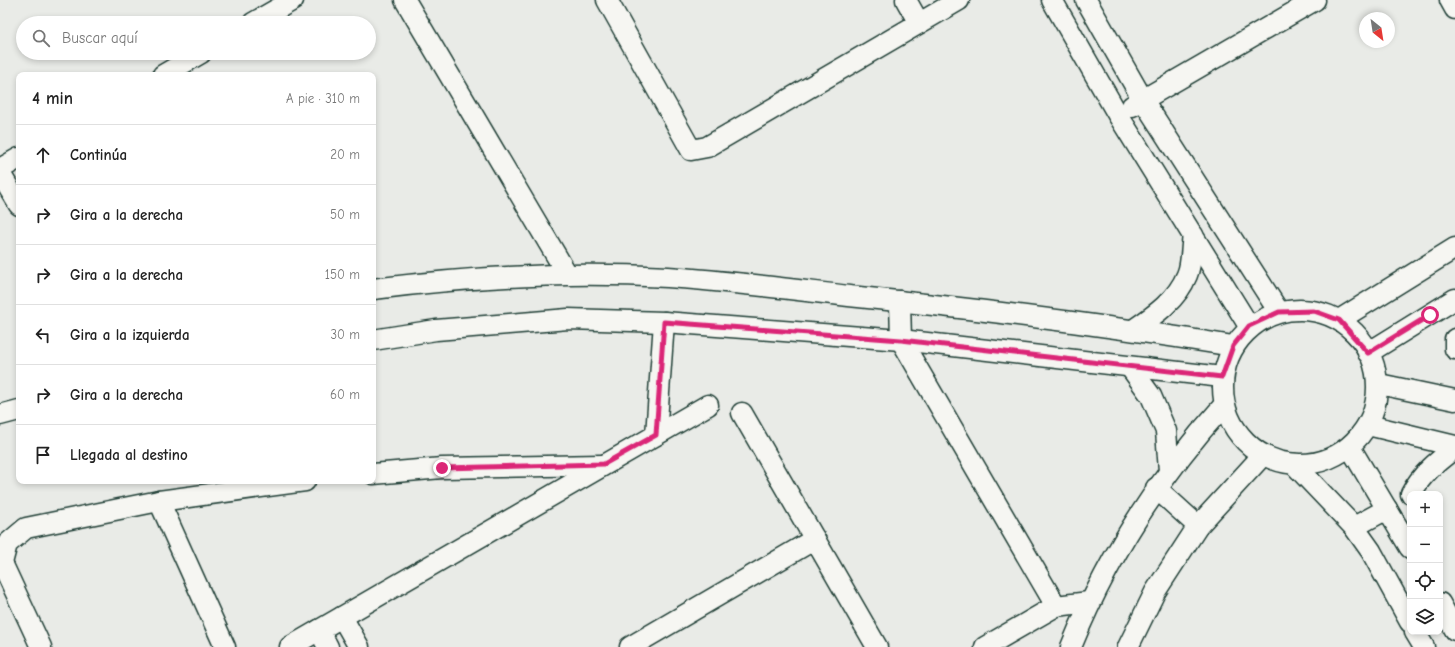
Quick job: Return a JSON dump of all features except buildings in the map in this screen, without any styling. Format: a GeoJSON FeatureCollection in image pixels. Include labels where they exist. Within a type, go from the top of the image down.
{"type":"FeatureCollection","features":[{"type":"Feature","properties":{"kind":"street"},"geometry":{"type":"LineString","coordinates":[[265,16],[293,0]]}},
{"type":"Feature","properties":{"kind":"street"},"geometry":{"type":"LineString","coordinates":[[405,0],[567,274]]}},
{"type":"Feature","properties":{"kind":"street"},"geometry":{"type":"LineString","coordinates":[[906,0],[919,23]]}},
{"type":"Feature","properties":{"kind":"street"},"geometry":{"type":"LineString","coordinates":[[612,2],[691,150],[707,147],[959,0]]}},
{"type":"Feature","properties":{"kind":"street"},"geometry":{"type":"LineString","coordinates":[[1052,0],[1118,115],[1249,326]]}},
{"type":"Feature","properties":{"kind":"street"},"geometry":{"type":"LineString","coordinates":[[1086,0],[1143,100],[1279,312]]}},
{"type":"Feature","properties":{"kind":"street"},"geometry":{"type":"LineString","coordinates":[[1118,115],[1315,0]]}},
{"type":"Feature","properties":{"kind":"street"},"geometry":{"type":"LineString","coordinates":[[1450,0],[1455,9]]}},
{"type":"Feature","properties":{"kind":"street"},"geometry":{"type":"LineString","coordinates":[[168,72],[189,60]]}},
{"type":"Feature","properties":{"kind":"street"},"geometry":{"type":"LineString","coordinates":[[0,169],[16,160]]}},
{"type":"Feature","properties":{"kind":"street"},"geometry":{"type":"LineString","coordinates":[[0,173],[16,200]]}},
{"type":"Feature","properties":{"kind":"street"},"geometry":{"type":"LineString","coordinates":[[1133,330],[1163,309],[1176,294],[1187,275],[1193,235]]}},
{"type":"Feature","properties":{"kind":"street"},"geometry":{"type":"LineString","coordinates":[[1339,320],[1455,248]]}},
{"type":"Feature","properties":{"kind":"street"},"geometry":{"type":"LineString","coordinates":[[376,289],[427,282],[567,274],[668,277],[900,301],[1133,330],[1233,346]]}},
{"type":"Feature","properties":{"kind":"street"},"geometry":{"type":"LineString","coordinates":[[1368,353],[1455,299]]}},
{"type":"Feature","properties":{"kind":"street"},"geometry":{"type":"LineString","coordinates":[[900,301],[901,340],[1056,606]]}},
{"type":"Feature","properties":{"kind":"street"},"geometry":{"type":"LineString","coordinates":[[1314,311],[1339,320],[1368,353],[1379,384],[1368,425],[1350,447],[1326,460],[1294,464],[1263,455],[1238,434],[1224,405],[1222,377],[1233,346],[1249,326],[1279,312],[1314,311]]}},
{"type":"Feature","properties":{"kind":"street"},"geometry":{"type":"LineString","coordinates":[[376,340],[436,330],[568,319],[664,322],[901,340],[1222,377]]}},
{"type":"Feature","properties":{"kind":"street"},"geometry":{"type":"LineString","coordinates":[[656,435],[664,322]]}},
{"type":"Feature","properties":{"kind":"street"},"geometry":{"type":"LineString","coordinates":[[1455,339],[1455,349]]}},
{"type":"Feature","properties":{"kind":"street"},"geometry":{"type":"LineString","coordinates":[[1130,367],[1151,396],[1166,431],[1169,471]]}},
{"type":"Feature","properties":{"kind":"street"},"geometry":{"type":"LineString","coordinates":[[1379,384],[1455,400]]}},
{"type":"Feature","properties":{"kind":"street"},"geometry":{"type":"LineString","coordinates":[[290,647],[323,639],[342,617],[708,404]]}},
{"type":"Feature","properties":{"kind":"street"},"geometry":{"type":"LineString","coordinates":[[1071,647],[1089,602],[1111,559],[1156,488],[1224,405]]}},
{"type":"Feature","properties":{"kind":"street"},"geometry":{"type":"LineString","coordinates":[[0,415],[16,411]]}},
{"type":"Feature","properties":{"kind":"street"},"geometry":{"type":"LineString","coordinates":[[742,413],[877,647]]}},
{"type":"Feature","properties":{"kind":"street"},"geometry":{"type":"LineString","coordinates":[[1368,425],[1455,447]]}},
{"type":"Feature","properties":{"kind":"street"},"geometry":{"type":"LineString","coordinates":[[1350,447],[1407,543]]}},
{"type":"Feature","properties":{"kind":"street"},"geometry":{"type":"LineString","coordinates":[[1412,491],[1417,482],[1455,447]]}},
{"type":"Feature","properties":{"kind":"street"},"geometry":{"type":"LineString","coordinates":[[1128,647],[1155,592],[1198,526],[1263,455]]}},
{"type":"Feature","properties":{"kind":"street"},"geometry":{"type":"LineString","coordinates":[[376,474],[442,468],[604,464]]}},
{"type":"Feature","properties":{"kind":"street"},"geometry":{"type":"LineString","coordinates":[[1294,464],[1354,527],[1371,551],[1407,617]]}},
{"type":"Feature","properties":{"kind":"street"},"geometry":{"type":"LineString","coordinates":[[40,647],[2,563],[7,544],[26,528],[159,501],[283,484]]}},
{"type":"Feature","properties":{"kind":"street"},"geometry":{"type":"LineString","coordinates":[[1156,488],[1198,526]]}},
{"type":"Feature","properties":{"kind":"street"},"geometry":{"type":"LineString","coordinates":[[159,501],[225,647]]}},
{"type":"Feature","properties":{"kind":"street"},"geometry":{"type":"LineString","coordinates":[[1399,528],[1403,508],[1407,501]]}},
{"type":"Feature","properties":{"kind":"street"},"geometry":{"type":"LineString","coordinates":[[1354,527],[1387,509]]}},
{"type":"Feature","properties":{"kind":"street"},"geometry":{"type":"LineString","coordinates":[[630,647],[815,539]]}},
{"type":"Feature","properties":{"kind":"street"},"geometry":{"type":"LineString","coordinates":[[985,647],[1056,606],[1089,602]]}},
{"type":"Feature","properties":{"kind":"street"},"geometry":{"type":"LineString","coordinates":[[1443,608],[1455,630]]}},
{"type":"Feature","properties":{"kind":"street"},"geometry":{"type":"LineString","coordinates":[[342,617],[359,647]]}},
{"type":"Feature","properties":{"kind":"street"},"geometry":{"type":"LineString","coordinates":[[1417,635],[1424,647]]}},
{"type":"Feature","properties":{"kind":"route"},"geometry":{"type":"LineString","coordinates":[[442,468],[604,464],[656,435],[664,322],[901,340],[1222,377],[1233,346],[1249,326],[1279,312],[1314,311],[1339,320],[1368,353],[1430,315]]}}]}
